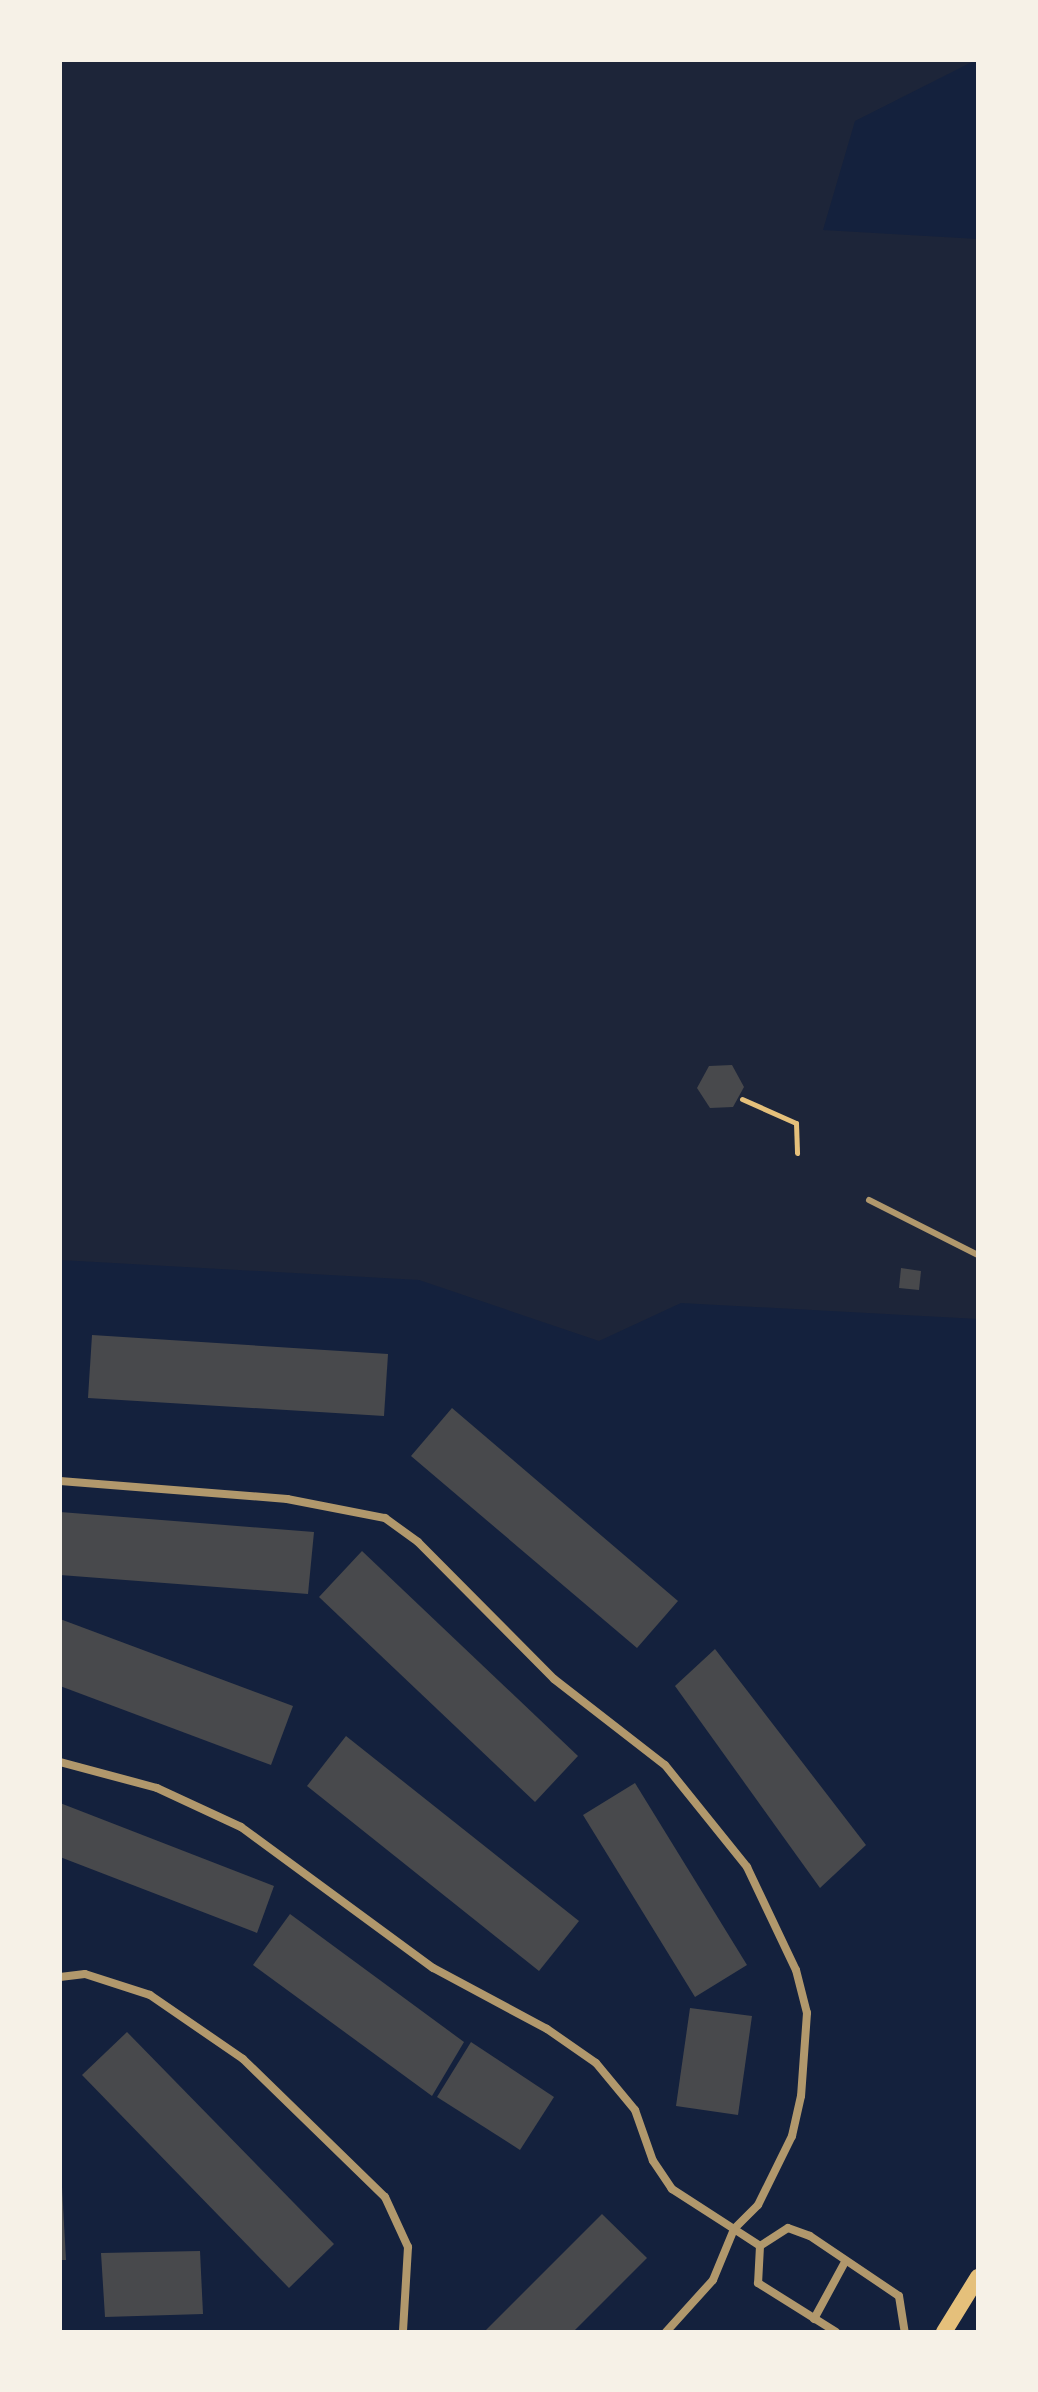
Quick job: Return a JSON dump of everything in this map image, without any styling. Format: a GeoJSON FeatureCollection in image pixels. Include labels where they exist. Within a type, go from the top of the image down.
{"type":"FeatureCollection","features":[{"type":"Feature","properties":{"kind":"main road"},"geometry":{"type":"LineString","coordinates":[[944,2332],[978,2277]]}},
{"type":"Feature","properties":{"kind":"street"},"geometry":{"type":"LineString","coordinates":[[60,1481],[287,1499],[385,1518],[418,1542],[554,1679],[684,1784],[747,1867],[796,1970],[807,2013],[801,2096],[792,2136],[758,2205],[734,2229],[713,2280],[666,2332]]}},
{"type":"Feature","properties":{"kind":"street"},"geometry":{"type":"LineString","coordinates":[[60,1762],[157,1788],[241,1827],[433,1968],[547,2029],[596,2063],[635,2110],[653,2161],[672,2189],[760,2246]]}},
{"type":"Feature","properties":{"kind":"street"},"geometry":{"type":"LineString","coordinates":[[60,1977],[85,1974],[150,1995],[243,2059],[385,2197],[408,2247],[403,2332]]}},
{"type":"Feature","properties":{"kind":"street"},"geometry":{"type":"LineString","coordinates":[[760,2246],[788,2228],[810,2236],[899,2296],[905,2332]]}},
{"type":"Feature","properties":{"kind":"street"},"geometry":{"type":"LineString","coordinates":[[760,2246],[758,2283],[836,2332]]}},
{"type":"Feature","properties":{"kind":"street"},"geometry":{"type":"LineString","coordinates":[[814,2319],[845,2262]]}},
{"type":"Feature","properties":{"kind":"lane"},"geometry":{"type":"LineString","coordinates":[[869,1200],[978,1255]]}},
{"type":"Feature","properties":{"kind":"path"},"geometry":{"type":"LineString","coordinates":[[742,1099],[796,1123],[797,1153]]}},
{"type":"Feature","properties":{"kind":"shaded area"},"geometry":{"type":"Polygon","coordinates":[[[60,60],[976,60],[855,121],[823,230],[978,239],[978,1319],[681,1303],[599,1341],[419,1280],[60,1260],[60,60]]]}},
{"type":"Feature","properties":{"kind":"building"},"geometry":{"type":"Polygon","coordinates":[[[732,1065],[744,1087],[733,1107],[710,1108],[697,1088],[709,1066],[732,1065]]]}},
{"type":"Feature","properties":{"kind":"building"},"geometry":{"type":"Polygon","coordinates":[[[901,1268],[921,1271],[919,1290],[899,1288],[901,1268]]]}},
{"type":"Feature","properties":{"kind":"building"},"geometry":{"type":"Polygon","coordinates":[[[92,1335],[388,1354],[384,1416],[88,1398],[92,1335]]]}},
{"type":"Feature","properties":{"kind":"building"},"geometry":{"type":"Polygon","coordinates":[[[452,1408],[678,1601],[637,1648],[411,1456],[452,1408]]]}},
{"type":"Feature","properties":{"kind":"building"},"geometry":{"type":"Polygon","coordinates":[[[60,1512],[314,1532],[308,1594],[60,1575],[60,1512]]]}},
{"type":"Feature","properties":{"kind":"building"},"geometry":{"type":"Polygon","coordinates":[[[362,1551],[578,1756],[535,1802],[319,1597],[362,1551]]]}},
{"type":"Feature","properties":{"kind":"building"},"geometry":{"type":"Polygon","coordinates":[[[60,1619],[293,1706],[271,1765],[60,1686],[60,1619]]]}},
{"type":"Feature","properties":{"kind":"building"},"geometry":{"type":"Polygon","coordinates":[[[715,1649],[866,1845],[820,1888],[675,1686],[715,1649]]]}},
{"type":"Feature","properties":{"kind":"building"},"geometry":{"type":"Polygon","coordinates":[[[346,1736],[579,1921],[539,1971],[307,1786],[346,1736]]]}},
{"type":"Feature","properties":{"kind":"building"},"geometry":{"type":"Polygon","coordinates":[[[635,1783],[747,1965],[695,1997],[583,1815],[635,1783]]]}},
{"type":"Feature","properties":{"kind":"building"},"geometry":{"type":"Polygon","coordinates":[[[60,1803],[274,1886],[257,1933],[60,1857],[60,1803]]]}},
{"type":"Feature","properties":{"kind":"building"},"geometry":{"type":"Polygon","coordinates":[[[290,1914],[464,2042],[432,2096],[253,1965],[290,1914]]]}},
{"type":"Feature","properties":{"kind":"building"},"geometry":{"type":"Polygon","coordinates":[[[690,2008],[752,2016],[738,2115],[676,2106],[690,2008]]]}},
{"type":"Feature","properties":{"kind":"building"},"geometry":{"type":"Polygon","coordinates":[[[127,2032],[334,2244],[289,2288],[82,2075],[127,2032]]]}},
{"type":"Feature","properties":{"kind":"building"},"geometry":{"type":"Polygon","coordinates":[[[471,2042],[554,2097],[520,2150],[437,2097],[471,2042]]]}},
{"type":"Feature","properties":{"kind":"building"},"geometry":{"type":"Polygon","coordinates":[[[62,2187],[66,2260],[60,2260],[62,2187]]]}},
{"type":"Feature","properties":{"kind":"building"},"geometry":{"type":"Polygon","coordinates":[[[602,2214],[647,2258],[573,2332],[484,2332],[602,2214]]]}},
{"type":"Feature","properties":{"kind":"building"},"geometry":{"type":"Polygon","coordinates":[[[200,2251],[203,2314],[105,2317],[101,2253],[200,2251]]]}}]}
